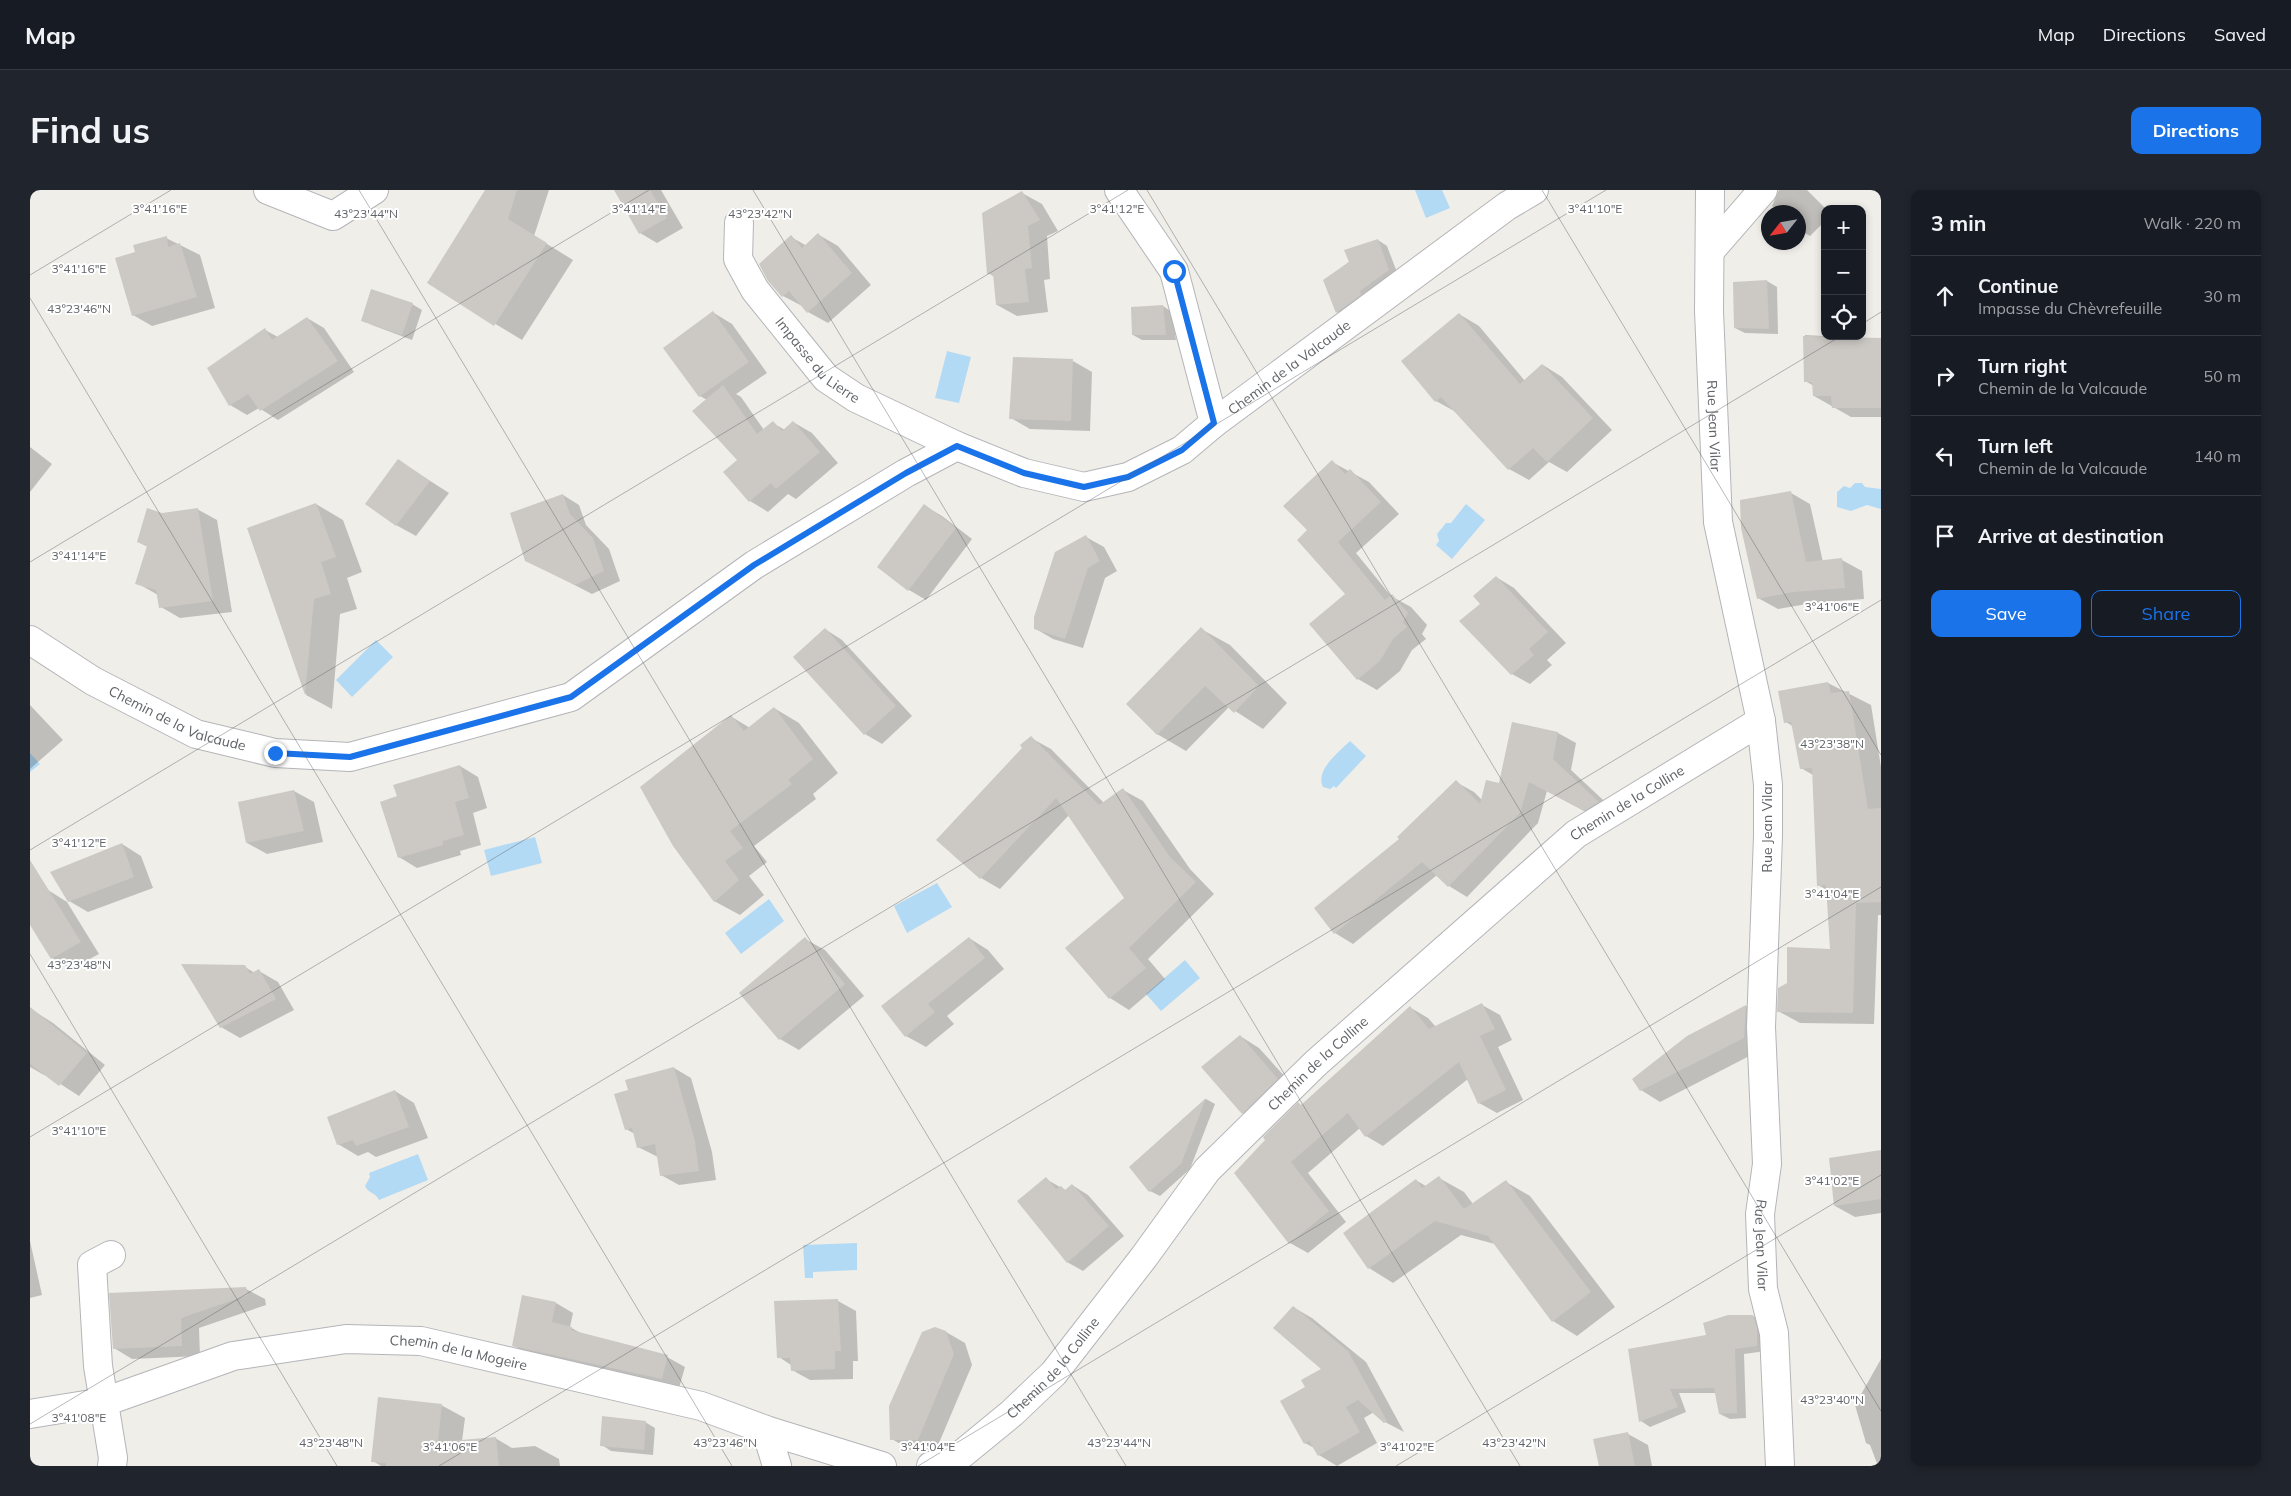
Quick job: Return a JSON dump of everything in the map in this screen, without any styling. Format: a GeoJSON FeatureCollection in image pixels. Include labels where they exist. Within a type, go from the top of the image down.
{"type":"FeatureCollection","features":[{"type":"Feature","properties":{"kind":"street"},"geometry":{"type":"LineString","coordinates":[[268,190],[334,216],[374,190]]}},
{"type":"Feature","properties":{"kind":"street"},"geometry":{"type":"LineString","coordinates":[[1119,190],[1174,271],[1214,423]]}},
{"type":"Feature","properties":{"kind":"street","name":"Chemin de la Valcaude"},"geometry":{"type":"LineString","coordinates":[[30,640],[92,681],[196,734],[275,753],[350,757],[571,697],[754,565],[906,473],[957,446],[1024,473],[1084,487],[1128,477],[1182,450],[1214,423],[1507,206],[1534,190]]}},
{"type":"Feature","properties":{"kind":"street","name":"Rue Jean Vilar"},"geometry":{"type":"LineString","coordinates":[[1710,190],[1710,311],[1718,522],[1762,721],[1768,785],[1761,1027],[1767,1164],[1760,1214],[1763,1289],[1774,1332],[1780,1466]]}},
{"type":"Feature","properties":{"kind":"street"},"geometry":{"type":"LineString","coordinates":[[1710,251],[1763,190]]}},
{"type":"Feature","properties":{"kind":"street","name":"Impasse du Lierre"},"geometry":{"type":"LineString","coordinates":[[739,224],[738,258],[755,290],[826,378],[856,398],[957,446]]}},
{"type":"Feature","properties":{"kind":"street","name":"Chemin de la Colline"},"geometry":{"type":"LineString","coordinates":[[931,1466],[962,1454],[1012,1413],[1054,1373],[1207,1170],[1316,1063],[1576,834],[1762,721]]}},
{"type":"Feature","properties":{"kind":"street"},"geometry":{"type":"LineString","coordinates":[[111,1255],[92,1265],[98,1366],[113,1458],[112,1466]]}},
{"type":"Feature","properties":{"kind":"street","name":"Chemin de la Mogeire"},"geometry":{"type":"LineString","coordinates":[[30,1414],[104,1402],[233,1356],[346,1339],[422,1341],[701,1406],[766,1430],[882,1466]]}},
{"type":"Feature","properties":{"kind":"street"},"geometry":{"type":"LineString","coordinates":[[766,1430],[777,1466]]}},
{"type":"Feature","properties":{"kind":"water"},"geometry":{"type":"Polygon","coordinates":[[[1415,190],[1442,190],[1450,208],[1426,218],[1415,190]]]}},
{"type":"Feature","properties":{"kind":"water"},"geometry":{"type":"Polygon","coordinates":[[[947,351],[971,357],[959,403],[935,398],[947,351]]]}},
{"type":"Feature","properties":{"kind":"water"},"geometry":{"type":"Polygon","coordinates":[[[1855,483],[1862,483],[1865,487],[1881,489],[1881,509],[1867,505],[1851,511],[1837,507],[1837,492],[1844,486],[1850,488],[1855,483]]]}},
{"type":"Feature","properties":{"kind":"water"},"geometry":{"type":"Polygon","coordinates":[[[1466,504],[1485,520],[1452,559],[1436,545],[1439,541],[1437,534],[1446,523],[1451,523],[1466,504]]]}},
{"type":"Feature","properties":{"kind":"water"},"geometry":{"type":"Polygon","coordinates":[[[376,640],[393,657],[352,697],[336,680],[376,640]]]}},
{"type":"Feature","properties":{"kind":"water"},"geometry":{"type":"Polygon","coordinates":[[[1350,741],[1366,756],[1336,788],[1334,786],[1330,789],[1323,787],[1321,781],[1325,768],[1334,756],[1350,741]]]}},
{"type":"Feature","properties":{"kind":"water"},"geometry":{"type":"Polygon","coordinates":[[[30,753],[40,764],[30,772],[30,753]]]}},
{"type":"Feature","properties":{"kind":"water"},"geometry":{"type":"Polygon","coordinates":[[[535,837],[542,863],[491,876],[484,850],[535,837]]]}},
{"type":"Feature","properties":{"kind":"water"},"geometry":{"type":"Polygon","coordinates":[[[937,883],[952,907],[907,933],[894,906],[937,883]]]}},
{"type":"Feature","properties":{"kind":"water"},"geometry":{"type":"Polygon","coordinates":[[[769,899],[784,921],[741,954],[725,933],[769,899]]]}},
{"type":"Feature","properties":{"kind":"water"},"geometry":{"type":"Polygon","coordinates":[[[1185,960],[1200,978],[1161,1011],[1146,994],[1185,960]]]}},
{"type":"Feature","properties":{"kind":"water"},"geometry":{"type":"Polygon","coordinates":[[[418,1154],[428,1180],[379,1200],[366,1188],[365,1186],[370,1177],[369,1173],[418,1154]]]}},
{"type":"Feature","properties":{"kind":"water"},"geometry":{"type":"Polygon","coordinates":[[[857,1243],[857,1270],[813,1272],[813,1278],[805,1278],[803,1245],[857,1243]]]}},
{"type":"Feature","properties":{"kind":"building"},"geometry":{"type":"Polygon","coordinates":[[[485,190],[517,190],[508,219],[547,243],[494,326],[427,283],[485,190]]]}},
{"type":"Feature","properties":{"kind":"building"},"geometry":{"type":"Polygon","coordinates":[[[614,190],[650,190],[667,218],[639,234],[614,190]]]}},
{"type":"Feature","properties":{"kind":"building"},"geometry":{"type":"Polygon","coordinates":[[[1022,191],[1040,220],[1028,226],[1032,268],[1025,269],[1029,302],[996,305],[993,274],[987,274],[982,213],[1022,191]]]}},
{"type":"Feature","properties":{"kind":"building"},"geometry":{"type":"Polygon","coordinates":[[[818,233],[852,273],[807,313],[789,291],[782,297],[768,281],[759,264],[791,235],[802,248],[818,233]]]}},
{"type":"Feature","properties":{"kind":"building"},"geometry":{"type":"Polygon","coordinates":[[[167,236],[168,247],[180,243],[197,297],[132,316],[115,258],[135,252],[133,245],[167,236]]]}},
{"type":"Feature","properties":{"kind":"building"},"geometry":{"type":"Polygon","coordinates":[[[1378,239],[1389,270],[1360,291],[1361,295],[1336,313],[1323,280],[1349,262],[1344,250],[1378,239]]]}},
{"type":"Feature","properties":{"kind":"building"},"geometry":{"type":"Polygon","coordinates":[[[1767,280],[1769,329],[1734,328],[1733,282],[1767,280]]]}},
{"type":"Feature","properties":{"kind":"building"},"geometry":{"type":"Polygon","coordinates":[[[371,289],[413,303],[402,335],[361,321],[371,289]]]}},
{"type":"Feature","properties":{"kind":"building"},"geometry":{"type":"Polygon","coordinates":[[[1163,305],[1166,335],[1132,335],[1131,307],[1163,305]]]}},
{"type":"Feature","properties":{"kind":"building"},"geometry":{"type":"Polygon","coordinates":[[[713,311],[749,362],[699,397],[663,348],[713,311]]]}},
{"type":"Feature","properties":{"kind":"building"},"geometry":{"type":"Polygon","coordinates":[[[1459,313],[1520,384],[1542,364],[1593,418],[1547,462],[1533,448],[1508,470],[1441,397],[1435,402],[1401,361],[1459,313]]]}},
{"type":"Feature","properties":{"kind":"building"},"geometry":{"type":"Polygon","coordinates":[[[307,317],[338,361],[260,411],[248,394],[229,406],[207,368],[265,328],[272,340],[307,317]]]}},
{"type":"Feature","properties":{"kind":"building"},"geometry":{"type":"Polygon","coordinates":[[[1803,336],[1821,336],[1821,340],[1881,338],[1881,408],[1832,408],[1831,396],[1813,396],[1812,382],[1804,382],[1803,336]]]}},
{"type":"Feature","properties":{"kind":"building"},"geometry":{"type":"Polygon","coordinates":[[[1013,357],[1073,359],[1071,421],[1009,419],[1013,357]]]}},
{"type":"Feature","properties":{"kind":"building"},"geometry":{"type":"Polygon","coordinates":[[[723,385],[757,434],[773,421],[782,431],[793,421],[820,452],[776,489],[771,483],[749,502],[723,472],[737,460],[692,411],[723,385]]]}},
{"type":"Feature","properties":{"kind":"building"},"geometry":{"type":"Polygon","coordinates":[[[398,459],[430,481],[396,526],[365,504],[398,459]]]}},
{"type":"Feature","properties":{"kind":"building"},"geometry":{"type":"Polygon","coordinates":[[[1332,460],[1345,474],[1350,469],[1381,502],[1338,542],[1385,600],[1392,594],[1408,613],[1403,622],[1407,627],[1393,639],[1380,661],[1357,680],[1309,624],[1345,594],[1297,540],[1307,530],[1283,506],[1332,460]]]}},
{"type":"Feature","properties":{"kind":"building"},"geometry":{"type":"Polygon","coordinates":[[[1791,491],[1806,562],[1842,558],[1845,588],[1793,592],[1757,599],[1741,528],[1740,500],[1791,491]]]}},
{"type":"Feature","properties":{"kind":"building"},"geometry":{"type":"Polygon","coordinates":[[[563,494],[570,514],[593,538],[604,571],[575,585],[525,561],[510,513],[563,494]]]}},
{"type":"Feature","properties":{"kind":"building"},"geometry":{"type":"Polygon","coordinates":[[[316,503],[336,557],[321,562],[331,594],[314,599],[305,695],[247,528],[316,503]]]}},
{"type":"Feature","properties":{"kind":"building"},"geometry":{"type":"Polygon","coordinates":[[[924,504],[956,528],[908,591],[877,567],[924,504]]]}},
{"type":"Feature","properties":{"kind":"building"},"geometry":{"type":"Polygon","coordinates":[[[147,508],[162,513],[198,508],[213,601],[159,608],[156,590],[135,584],[147,546],[137,542],[147,508]]]}},
{"type":"Feature","properties":{"kind":"building"},"geometry":{"type":"Polygon","coordinates":[[[1086,535],[1100,561],[1088,568],[1065,639],[1034,629],[1034,617],[1055,552],[1086,535]]]}},
{"type":"Feature","properties":{"kind":"building"},"geometry":{"type":"Polygon","coordinates":[[[1496,576],[1548,632],[1529,649],[1534,655],[1511,675],[1459,621],[1480,604],[1473,596],[1496,576]]]}},
{"type":"Feature","properties":{"kind":"building"},"geometry":{"type":"Polygon","coordinates":[[[1201,627],[1259,686],[1234,713],[1205,686],[1157,735],[1126,704],[1201,627]]]}},
{"type":"Feature","properties":{"kind":"building"},"geometry":{"type":"Polygon","coordinates":[[[825,628],[896,706],[864,735],[793,657],[825,628]]]}},
{"type":"Feature","properties":{"kind":"building"},"geometry":{"type":"Polygon","coordinates":[[[1828,682],[1831,693],[1849,691],[1868,809],[1881,808],[1881,902],[1856,903],[1853,1013],[1777,1012],[1778,988],[1787,983],[1787,947],[1830,949],[1826,885],[1817,886],[1812,768],[1800,769],[1791,722],[1784,723],[1778,691],[1828,682]]]}},
{"type":"Feature","properties":{"kind":"building"},"geometry":{"type":"Polygon","coordinates":[[[774,707],[813,759],[788,780],[792,784],[730,831],[743,848],[725,861],[739,880],[714,902],[673,846],[640,787],[731,715],[744,731],[774,707]]]}},
{"type":"Feature","properties":{"kind":"building"},"geometry":{"type":"Polygon","coordinates":[[[1512,722],[1558,732],[1553,759],[1599,802],[1584,811],[1529,782],[1520,813],[1448,887],[1422,862],[1334,934],[1314,908],[1399,839],[1397,837],[1456,780],[1480,804],[1486,780],[1499,783],[1512,722]]]}},
{"type":"Feature","properties":{"kind":"building"},"geometry":{"type":"Polygon","coordinates":[[[1031,736],[1099,805],[1123,788],[1170,857],[1196,882],[1129,948],[1146,968],[1109,999],[1065,948],[1124,898],[1056,798],[980,879],[936,840],[1022,748],[1020,745],[1031,736]]]}},
{"type":"Feature","properties":{"kind":"building"},"geometry":{"type":"Polygon","coordinates":[[[460,765],[469,798],[455,802],[464,835],[443,841],[443,845],[398,858],[380,802],[397,796],[393,785],[460,765]]]}},
{"type":"Feature","properties":{"kind":"building"},"geometry":{"type":"Polygon","coordinates":[[[294,790],[304,831],[246,843],[238,802],[294,790]]]}},
{"type":"Feature","properties":{"kind":"building"},"geometry":{"type":"Polygon","coordinates":[[[122,843],[134,877],[68,902],[50,872],[122,843]]]}},
{"type":"Feature","properties":{"kind":"building"},"geometry":{"type":"Polygon","coordinates":[[[30,860],[81,942],[51,959],[30,925],[30,860]]]}},
{"type":"Feature","properties":{"kind":"building"},"geometry":{"type":"Polygon","coordinates":[[[805,937],[845,984],[779,1040],[739,993],[805,937]]]}},
{"type":"Feature","properties":{"kind":"building"},"geometry":{"type":"Polygon","coordinates":[[[969,937],[985,958],[928,1004],[935,1012],[905,1037],[881,1006],[969,937]]]}},
{"type":"Feature","properties":{"kind":"building"},"geometry":{"type":"Polygon","coordinates":[[[181,964],[245,965],[250,974],[259,969],[276,999],[220,1028],[181,964]]]}},
{"type":"Feature","properties":{"kind":"building"},"geometry":{"type":"Polygon","coordinates":[[[1482,1003],[1495,1029],[1480,1036],[1506,1090],[1478,1104],[1459,1062],[1365,1137],[1348,1113],[1291,1162],[1329,1211],[1289,1244],[1234,1173],[1265,1140],[1263,1137],[1298,1102],[1301,1105],[1410,1006],[1429,1029],[1482,1003]]]}},
{"type":"Feature","properties":{"kind":"building"},"geometry":{"type":"Polygon","coordinates":[[[1746,1005],[1744,1038],[1640,1091],[1632,1079],[1687,1036],[1746,1005]]]}},
{"type":"Feature","properties":{"kind":"building"},"geometry":{"type":"Polygon","coordinates":[[[30,1007],[87,1053],[59,1086],[30,1064],[30,1007]]]}},
{"type":"Feature","properties":{"kind":"building"},"geometry":{"type":"Polygon","coordinates":[[[1240,1035],[1278,1079],[1242,1114],[1201,1067],[1240,1035]]]}},
{"type":"Feature","properties":{"kind":"building"},"geometry":{"type":"Polygon","coordinates":[[[674,1067],[695,1141],[699,1171],[660,1176],[655,1144],[637,1148],[632,1128],[625,1130],[614,1094],[628,1090],[625,1080],[674,1067]]]}},
{"type":"Feature","properties":{"kind":"building"},"geometry":{"type":"Polygon","coordinates":[[[395,1090],[409,1127],[356,1146],[353,1140],[337,1145],[327,1117],[395,1090]]]}},
{"type":"Feature","properties":{"kind":"building"},"geometry":{"type":"Polygon","coordinates":[[[1206,1098],[1181,1164],[1149,1192],[1129,1167],[1206,1098]]]}},
{"type":"Feature","properties":{"kind":"building"},"geometry":{"type":"Polygon","coordinates":[[[1881,1150],[1881,1199],[1834,1206],[1829,1158],[1881,1150]]]}},
{"type":"Feature","properties":{"kind":"building"},"geometry":{"type":"Polygon","coordinates":[[[1439,1176],[1464,1209],[1506,1180],[1591,1292],[1552,1322],[1488,1236],[1435,1221],[1368,1269],[1343,1233],[1416,1179],[1422,1188],[1439,1176]]]}},
{"type":"Feature","properties":{"kind":"building"},"geometry":{"type":"Polygon","coordinates":[[[1046,1177],[1056,1189],[1061,1186],[1065,1190],[1072,1184],[1109,1226],[1067,1263],[1017,1201],[1046,1177]]]}},
{"type":"Feature","properties":{"kind":"building"},"geometry":{"type":"Polygon","coordinates":[[[246,1287],[248,1295],[181,1318],[182,1346],[113,1349],[109,1293],[246,1287]]]}},
{"type":"Feature","properties":{"kind":"building"},"geometry":{"type":"Polygon","coordinates":[[[522,1295],[556,1302],[552,1322],[572,1327],[571,1330],[668,1355],[662,1379],[512,1346],[522,1295]]]}},
{"type":"Feature","properties":{"kind":"building"},"geometry":{"type":"Polygon","coordinates":[[[838,1299],[841,1351],[835,1351],[835,1369],[791,1371],[790,1358],[777,1358],[774,1301],[838,1299]]]}},
{"type":"Feature","properties":{"kind":"building"},"geometry":{"type":"Polygon","coordinates":[[[1293,1306],[1348,1351],[1387,1421],[1384,1423],[1358,1400],[1346,1407],[1360,1432],[1318,1456],[1309,1441],[1304,1444],[1280,1401],[1305,1387],[1301,1380],[1321,1369],[1273,1328],[1293,1306]]]}},
{"type":"Feature","properties":{"kind":"building"},"geometry":{"type":"Polygon","coordinates":[[[1728,1315],[1753,1315],[1757,1328],[1757,1346],[1735,1349],[1737,1413],[1719,1414],[1714,1388],[1670,1389],[1678,1407],[1639,1422],[1628,1349],[1706,1335],[1703,1323],[1728,1315]]]}},
{"type":"Feature","properties":{"kind":"building"},"geometry":{"type":"Polygon","coordinates":[[[935,1327],[946,1331],[954,1354],[918,1440],[890,1440],[889,1406],[922,1332],[935,1327]]]}},
{"type":"Feature","properties":{"kind":"building"},"geometry":{"type":"Polygon","coordinates":[[[378,1397],[442,1404],[438,1442],[496,1437],[499,1466],[386,1466],[386,1463],[371,1462],[378,1397]]]}},
{"type":"Feature","properties":{"kind":"building"},"geometry":{"type":"Polygon","coordinates":[[[602,1416],[646,1421],[644,1450],[600,1446],[602,1416]]]}},
{"type":"Feature","properties":{"kind":"building"},"geometry":{"type":"Polygon","coordinates":[[[1628,1432],[1635,1466],[1599,1466],[1593,1439],[1628,1432]]]}},
{"type":"Feature","properties":{"kind":"route"},"geometry":{"type":"LineString","coordinates":[[275,753],[350,757],[571,697],[754,565],[906,473],[957,446],[1024,473],[1084,487],[1128,477],[1182,450],[1214,423],[1174,271]]}}]}
